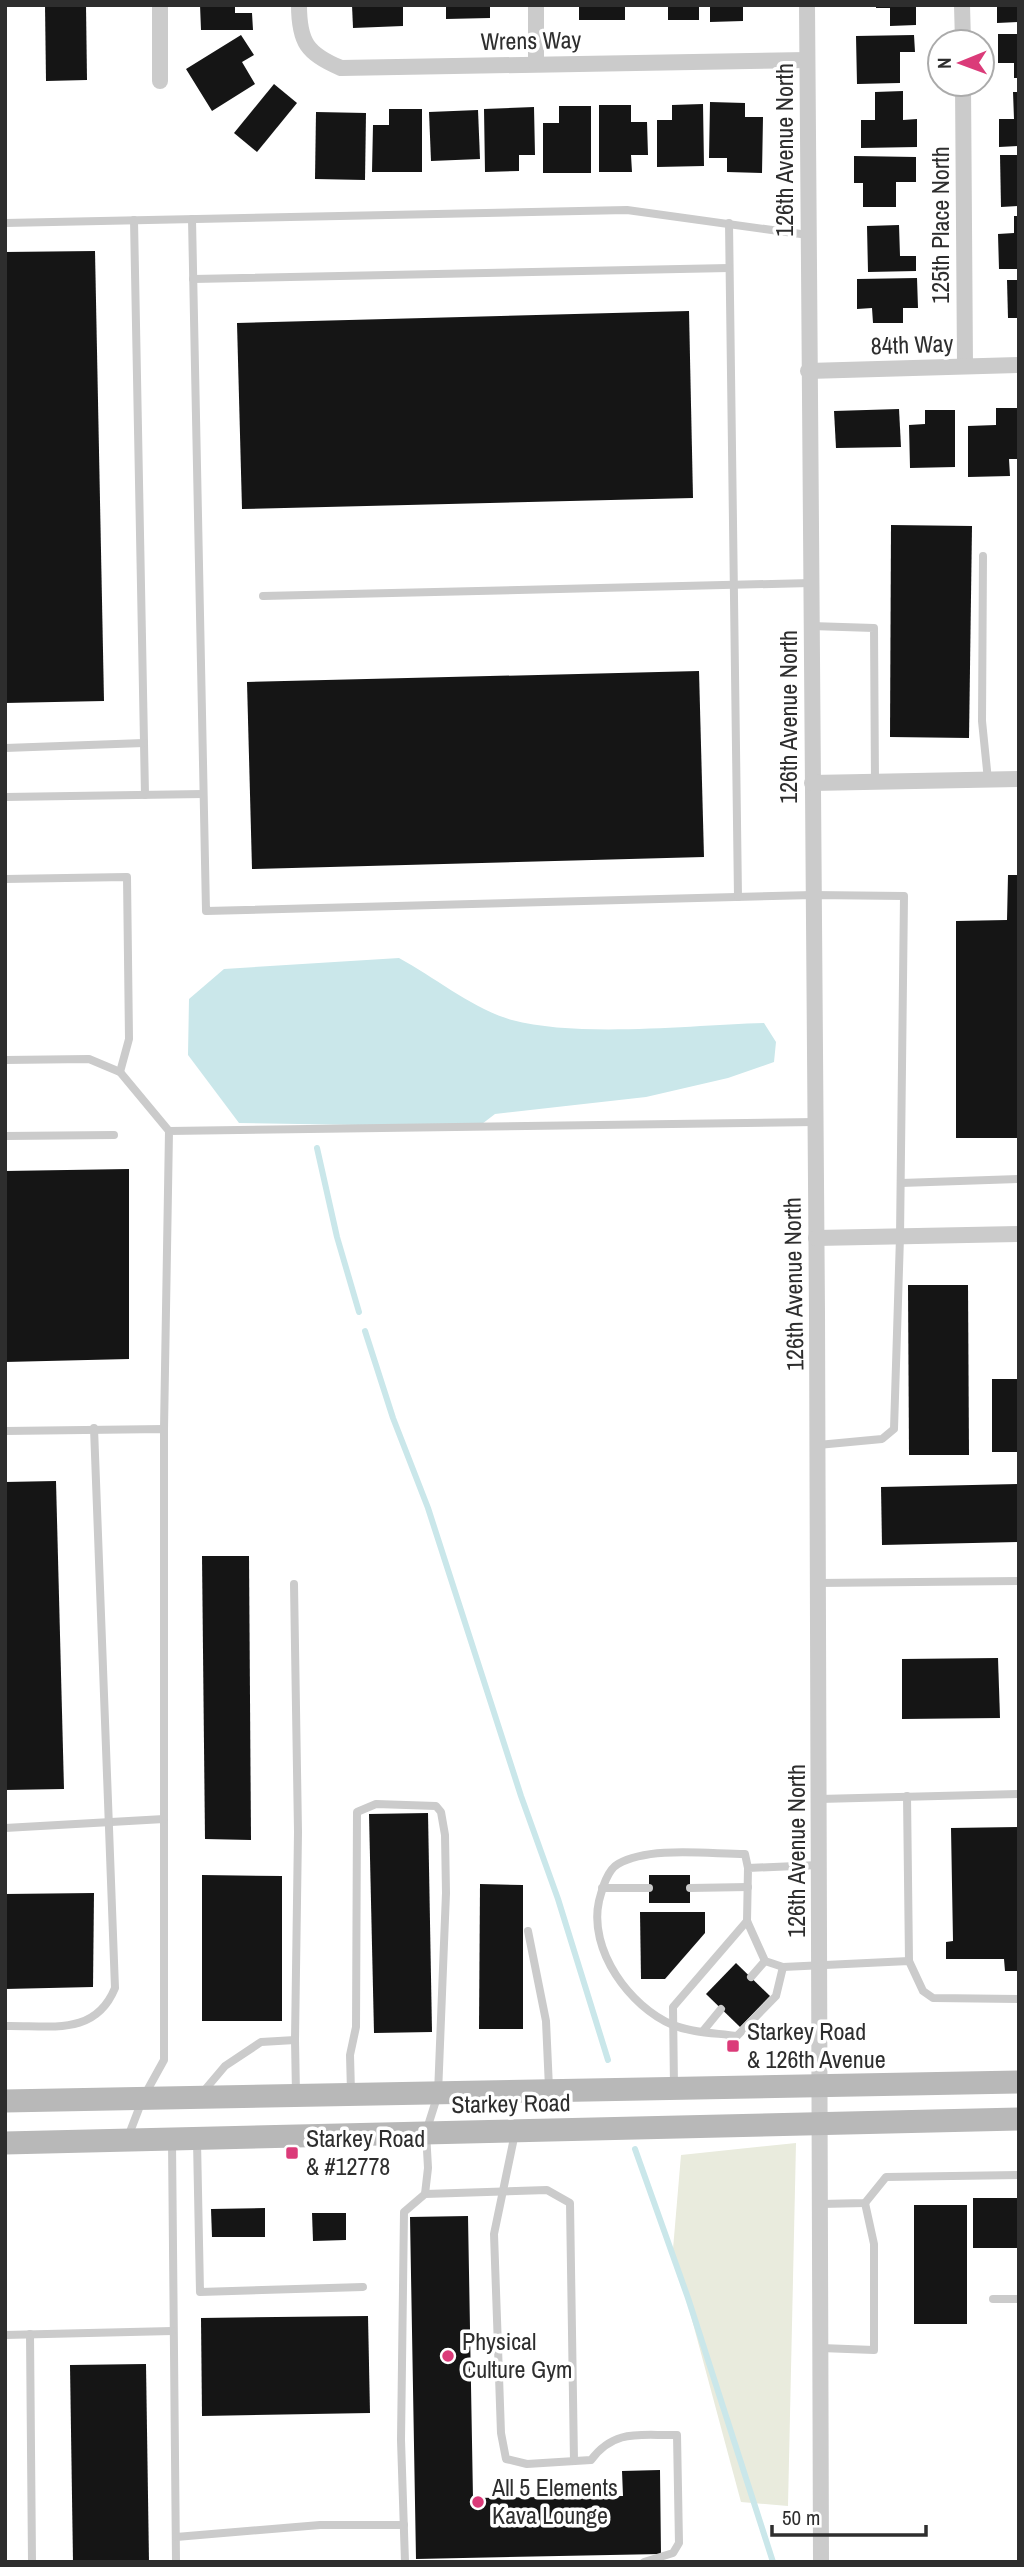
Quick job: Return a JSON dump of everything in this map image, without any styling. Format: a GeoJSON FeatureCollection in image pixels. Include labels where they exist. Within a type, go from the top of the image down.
{"type":"FeatureCollection","features":[{"type":"Feature","properties":{"kind":"main road","name":"Starkey Road"},"geometry":{"type":"LineString","coordinates":[[5,2101],[1019,2082]]}},
{"type":"Feature","properties":{"kind":"main road","name":"Starkey Road"},"geometry":{"type":"LineString","coordinates":[[5,2143],[1019,2119]]}},
{"type":"Feature","properties":{"kind":"street"},"geometry":{"type":"LineString","coordinates":[[160,5],[160,81]]}},
{"type":"Feature","properties":{"kind":"street","name":"Wrens Way"},"geometry":{"type":"LineString","coordinates":[[299,5],[299,32],[316,58],[341,68],[807,60]]}},
{"type":"Feature","properties":{"kind":"street"},"geometry":{"type":"LineString","coordinates":[[536,5],[536,63]]}},
{"type":"Feature","properties":{"kind":"street","name":"126th Avenue North"},"geometry":{"type":"LineString","coordinates":[[807,5],[820,1799],[821,2562]]}},
{"type":"Feature","properties":{"kind":"street"},"geometry":{"type":"LineString","coordinates":[[962,5],[963,28]]}},
{"type":"Feature","properties":{"kind":"street","name":"125th Place North"},"geometry":{"type":"LineString","coordinates":[[963,98],[965,366]]}},
{"type":"Feature","properties":{"kind":"street","name":"84th Way"},"geometry":{"type":"LineString","coordinates":[[808,372],[1019,365]]}},
{"type":"Feature","properties":{"kind":"street"},"geometry":{"type":"LineString","coordinates":[[812,783],[1019,779]]}},
{"type":"Feature","properties":{"kind":"street"},"geometry":{"type":"LineString","coordinates":[[816,1238],[1019,1234]]}},
{"type":"Feature","properties":{"kind":"lane"},"geometry":{"type":"LineString","coordinates":[[5,223],[627,210],[808,236]]}},
{"type":"Feature","properties":{"kind":"lane"},"geometry":{"type":"LineString","coordinates":[[192,219],[206,911],[813,895],[904,896],[900,1237],[894,1429],[882,1439],[818,1445]]}},
{"type":"Feature","properties":{"kind":"lane"},"geometry":{"type":"LineString","coordinates":[[134,220],[145,795]]}},
{"type":"Feature","properties":{"kind":"lane"},"geometry":{"type":"LineString","coordinates":[[729,223],[738,897]]}},
{"type":"Feature","properties":{"kind":"lane"},"geometry":{"type":"LineString","coordinates":[[193,279],[729,268]]}},
{"type":"Feature","properties":{"kind":"lane"},"geometry":{"type":"LineString","coordinates":[[983,556],[982,720],[988,780]]}},
{"type":"Feature","properties":{"kind":"lane"},"geometry":{"type":"LineString","coordinates":[[263,596],[811,583]]}},
{"type":"Feature","properties":{"kind":"lane"},"geometry":{"type":"LineString","coordinates":[[811,626],[874,628],[876,782]]}},
{"type":"Feature","properties":{"kind":"lane"},"geometry":{"type":"LineString","coordinates":[[5,748],[144,743]]}},
{"type":"Feature","properties":{"kind":"lane"},"geometry":{"type":"LineString","coordinates":[[5,797],[203,794]]}},
{"type":"Feature","properties":{"kind":"lane"},"geometry":{"type":"LineString","coordinates":[[5,879],[127,877],[129,1039],[120,1072]]}},
{"type":"Feature","properties":{"kind":"lane"},"geometry":{"type":"LineString","coordinates":[[5,1060],[89,1059],[120,1072],[169,1131],[164,1429],[164,2060],[143,2098],[127,2140]]}},
{"type":"Feature","properties":{"kind":"lane"},"geometry":{"type":"LineString","coordinates":[[169,1131],[815,1122]]}},
{"type":"Feature","properties":{"kind":"lane"},"geometry":{"type":"LineString","coordinates":[[5,1136],[114,1135]]}},
{"type":"Feature","properties":{"kind":"lane"},"geometry":{"type":"LineString","coordinates":[[901,1183],[1019,1179]]}},
{"type":"Feature","properties":{"kind":"lane"},"geometry":{"type":"LineString","coordinates":[[5,2026],[80,2025],[107,2008],[115,1988],[93,1428]]}},
{"type":"Feature","properties":{"kind":"lane"},"geometry":{"type":"LineString","coordinates":[[5,1431],[164,1429]]}},
{"type":"Feature","properties":{"kind":"lane"},"geometry":{"type":"LineString","coordinates":[[818,1583],[1019,1581]]}},
{"type":"Feature","properties":{"kind":"lane"},"geometry":{"type":"LineString","coordinates":[[294,1584],[298,1832],[296,2096]]}},
{"type":"Feature","properties":{"kind":"lane"},"geometry":{"type":"LineString","coordinates":[[820,1799],[1019,1794]]}},
{"type":"Feature","properties":{"kind":"lane"},"geometry":{"type":"LineString","coordinates":[[907,1796],[909,1961],[923,1991],[933,1998],[1019,1998]]}},
{"type":"Feature","properties":{"kind":"lane"},"geometry":{"type":"LineString","coordinates":[[351,2095],[351,2055],[356,2014],[357,1812],[376,1804],[436,1806],[441,1812],[445,1835],[446,1893],[438,2094],[426,2132],[428,2168],[425,2194]]}},
{"type":"Feature","properties":{"kind":"lane"},"geometry":{"type":"LineString","coordinates":[[5,1828],[164,1819]]}},
{"type":"Feature","properties":{"kind":"lane"},"geometry":{"type":"LineString","coordinates":[[783,1967],[776,1996],[737,2036],[673,2025],[627,1994],[605,1959],[597,1910],[603,1888],[615,1866],[640,1854],[745,1854],[748,1868],[747,1922],[765,1961],[783,1967],[909,1961]]}},
{"type":"Feature","properties":{"kind":"lane"},"geometry":{"type":"LineString","coordinates":[[748,1868],[820,1865]]}},
{"type":"Feature","properties":{"kind":"lane"},"geometry":{"type":"LineString","coordinates":[[690,1888],[748,1887]]}},
{"type":"Feature","properties":{"kind":"lane"},"geometry":{"type":"LineString","coordinates":[[603,1888],[649,1888]]}},
{"type":"Feature","properties":{"kind":"lane"},"geometry":{"type":"LineString","coordinates":[[674,2089],[673,2007],[747,1922]]}},
{"type":"Feature","properties":{"kind":"lane"},"geometry":{"type":"LineString","coordinates":[[528,1931],[546,2021],[549,2091]]}},
{"type":"Feature","properties":{"kind":"lane"},"geometry":{"type":"LineString","coordinates":[[751,1977],[765,1961]]}},
{"type":"Feature","properties":{"kind":"lane"},"geometry":{"type":"LineString","coordinates":[[703,2031],[721,2009]]}},
{"type":"Feature","properties":{"kind":"lane"},"geometry":{"type":"LineString","coordinates":[[198,2098],[225,2066],[261,2042],[295,2040]]}},
{"type":"Feature","properties":{"kind":"lane"},"geometry":{"type":"LineString","coordinates":[[515,2130],[509,2174],[501,2194],[494,2234],[501,2433],[506,2459],[527,2464],[591,2459],[603,2444],[622,2436],[677,2435],[679,2543],[673,2553],[644,2562]]}},
{"type":"Feature","properties":{"kind":"lane"},"geometry":{"type":"LineString","coordinates":[[197,2138],[200,2292],[363,2287]]}},
{"type":"Feature","properties":{"kind":"lane"},"geometry":{"type":"LineString","coordinates":[[173,2139],[172,2332],[176,2562]]}},
{"type":"Feature","properties":{"kind":"lane"},"geometry":{"type":"LineString","coordinates":[[821,2204],[865,2203],[886,2177],[1019,2175]]}},
{"type":"Feature","properties":{"kind":"lane"},"geometry":{"type":"LineString","coordinates":[[405,2562],[401,2413],[404,2212],[425,2194],[501,2194],[547,2190],[570,2203],[574,2461]]}},
{"type":"Feature","properties":{"kind":"lane"},"geometry":{"type":"LineString","coordinates":[[821,2348],[874,2350],[874,2244],[865,2203]]}},
{"type":"Feature","properties":{"kind":"lane"},"geometry":{"type":"LineString","coordinates":[[993,2298],[1019,2299]]}},
{"type":"Feature","properties":{"kind":"lane"},"geometry":{"type":"LineString","coordinates":[[5,2335],[172,2332]]}},
{"type":"Feature","properties":{"kind":"lane"},"geometry":{"type":"LineString","coordinates":[[30,2334],[32,2562]]}},
{"type":"Feature","properties":{"kind":"lane"},"geometry":{"type":"LineString","coordinates":[[176,2537],[320,2525],[404,2525]]}},
{"type":"Feature","properties":{"kind":"shaded area"},"geometry":{"type":"Polygon","coordinates":[[[796,2143],[788,2506],[741,2502],[673,2249],[681,2155],[796,2143]]]}},
{"type":"Feature","properties":{"kind":"water"},"geometry":{"type":"Polygon","coordinates":[[[399,958],[482,1008],[512,1020],[539,1025],[602,1029],[764,1023],[776,1042],[774,1062],[728,1078],[646,1097],[495,1114],[478,1127],[239,1123],[188,1055],[189,999],[224,969],[399,958]]]}},
{"type":"Feature","properties":{"kind":"building"},"geometry":{"type":"Polygon","coordinates":[[[45,5],[86,5],[87,80],[46,81],[45,5]]]}},
{"type":"Feature","properties":{"kind":"building"},"geometry":{"type":"Polygon","coordinates":[[[200,5],[235,5],[235,13],[252,13],[253,30],[201,30],[200,5]]]}},
{"type":"Feature","properties":{"kind":"building"},"geometry":{"type":"Polygon","coordinates":[[[352,5],[403,5],[403,26],[353,28],[352,5]]]}},
{"type":"Feature","properties":{"kind":"building"},"geometry":{"type":"Polygon","coordinates":[[[446,5],[490,5],[490,18],[446,19],[446,5]]]}},
{"type":"Feature","properties":{"kind":"building"},"geometry":{"type":"Polygon","coordinates":[[[579,5],[625,5],[625,20],[579,20],[579,5]]]}},
{"type":"Feature","properties":{"kind":"building"},"geometry":{"type":"Polygon","coordinates":[[[668,5],[699,5],[699,20],[668,20],[668,5]]]}},
{"type":"Feature","properties":{"kind":"building"},"geometry":{"type":"Polygon","coordinates":[[[710,5],[743,5],[743,21],[710,22],[710,5]]]}},
{"type":"Feature","properties":{"kind":"building"},"geometry":{"type":"Polygon","coordinates":[[[876,5],[916,5],[916,25],[890,26],[890,8],[876,8],[876,5]]]}},
{"type":"Feature","properties":{"kind":"building"},"geometry":{"type":"Polygon","coordinates":[[[997,5],[1019,5],[1019,22],[997,23],[997,5]]]}},
{"type":"Feature","properties":{"kind":"building"},"geometry":{"type":"Polygon","coordinates":[[[998,34],[1019,34],[1019,78],[1014,78],[1014,63],[998,63],[998,34]]]}},
{"type":"Feature","properties":{"kind":"building"},"geometry":{"type":"Polygon","coordinates":[[[241,35],[254,55],[242,62],[255,84],[212,111],[186,69],[241,35]]]}},
{"type":"Feature","properties":{"kind":"building"},"geometry":{"type":"Polygon","coordinates":[[[914,35],[915,52],[900,52],[900,83],[857,84],[856,36],[914,35]]]}},
{"type":"Feature","properties":{"kind":"building"},"geometry":{"type":"Polygon","coordinates":[[[274,84],[297,103],[257,152],[234,133],[274,84]]]}},
{"type":"Feature","properties":{"kind":"building"},"geometry":{"type":"Polygon","coordinates":[[[903,91],[903,120],[917,119],[917,147],[861,148],[861,120],[875,120],[875,92],[903,91]]]}},
{"type":"Feature","properties":{"kind":"building"},"geometry":{"type":"Polygon","coordinates":[[[1013,92],[1019,92],[1019,146],[999,147],[999,119],[1014,119],[1013,92]]]}},
{"type":"Feature","properties":{"kind":"building"},"geometry":{"type":"Polygon","coordinates":[[[710,102],[745,103],[745,117],[763,117],[762,173],[727,172],[727,158],[709,158],[710,102]]]}},
{"type":"Feature","properties":{"kind":"building"},"geometry":{"type":"Polygon","coordinates":[[[703,104],[704,166],[657,167],[657,120],[672,120],[672,105],[703,104]]]}},
{"type":"Feature","properties":{"kind":"building"},"geometry":{"type":"Polygon","coordinates":[[[599,105],[631,105],[631,122],[647,122],[648,155],[631,155],[632,172],[599,172],[599,105]]]}},
{"type":"Feature","properties":{"kind":"building"},"geometry":{"type":"Polygon","coordinates":[[[559,106],[591,106],[591,173],[543,173],[543,123],[559,123],[559,106]]]}},
{"type":"Feature","properties":{"kind":"building"},"geometry":{"type":"Polygon","coordinates":[[[534,107],[535,155],[519,155],[519,171],[485,172],[484,109],[534,107]]]}},
{"type":"Feature","properties":{"kind":"building"},"geometry":{"type":"Polygon","coordinates":[[[389,109],[422,109],[422,172],[372,172],[373,125],[389,125],[389,109]]]}},
{"type":"Feature","properties":{"kind":"building"},"geometry":{"type":"Polygon","coordinates":[[[478,110],[480,159],[431,161],[429,112],[478,110]]]}},
{"type":"Feature","properties":{"kind":"building"},"geometry":{"type":"Polygon","coordinates":[[[316,112],[366,113],[365,180],[315,179],[316,112]]]}},
{"type":"Feature","properties":{"kind":"building"},"geometry":{"type":"Polygon","coordinates":[[[1000,155],[1019,155],[1019,206],[1001,207],[1000,155]]]}},
{"type":"Feature","properties":{"kind":"building"},"geometry":{"type":"Polygon","coordinates":[[[854,156],[916,157],[916,182],[896,182],[896,207],[863,207],[863,183],[854,183],[854,156]]]}},
{"type":"Feature","properties":{"kind":"building"},"geometry":{"type":"Polygon","coordinates":[[[1014,216],[1019,216],[1019,269],[999,269],[998,234],[1014,233],[1014,216]]]}},
{"type":"Feature","properties":{"kind":"building"},"geometry":{"type":"Polygon","coordinates":[[[899,225],[900,256],[916,256],[916,271],[868,272],[867,226],[899,225]]]}},
{"type":"Feature","properties":{"kind":"building"},"geometry":{"type":"Polygon","coordinates":[[[95,251],[104,701],[5,703],[5,252],[95,251]]]}},
{"type":"Feature","properties":{"kind":"building"},"geometry":{"type":"Polygon","coordinates":[[[917,278],[918,308],[903,308],[903,323],[873,323],[872,308],[857,309],[857,279],[917,278]]]}},
{"type":"Feature","properties":{"kind":"building"},"geometry":{"type":"Polygon","coordinates":[[[1007,280],[1019,280],[1019,318],[1008,318],[1007,280]]]}},
{"type":"Feature","properties":{"kind":"building"},"geometry":{"type":"Polygon","coordinates":[[[689,311],[693,498],[242,509],[237,323],[689,311]]]}},
{"type":"Feature","properties":{"kind":"building"},"geometry":{"type":"Polygon","coordinates":[[[996,408],[1019,408],[1019,459],[1009,459],[1010,476],[968,477],[968,426],[996,425],[996,408]]]}},
{"type":"Feature","properties":{"kind":"building"},"geometry":{"type":"Polygon","coordinates":[[[899,409],[901,447],[836,448],[834,411],[899,409]]]}},
{"type":"Feature","properties":{"kind":"building"},"geometry":{"type":"Polygon","coordinates":[[[925,410],[955,410],[955,467],[910,468],[909,425],[925,424],[925,410]]]}},
{"type":"Feature","properties":{"kind":"building"},"geometry":{"type":"Polygon","coordinates":[[[891,525],[972,526],[969,738],[890,737],[891,525]]]}},
{"type":"Feature","properties":{"kind":"building"},"geometry":{"type":"Polygon","coordinates":[[[699,671],[704,857],[252,869],[247,682],[699,671]]]}},
{"type":"Feature","properties":{"kind":"building"},"geometry":{"type":"Polygon","coordinates":[[[1008,875],[1019,875],[1019,1138],[956,1138],[956,921],[1007,920],[1008,875]]]}},
{"type":"Feature","properties":{"kind":"building"},"geometry":{"type":"Polygon","coordinates":[[[129,1169],[129,1359],[5,1362],[5,1171],[129,1169]]]}},
{"type":"Feature","properties":{"kind":"building"},"geometry":{"type":"Polygon","coordinates":[[[908,1285],[968,1285],[969,1455],[909,1455],[908,1285]]]}},
{"type":"Feature","properties":{"kind":"building"},"geometry":{"type":"Polygon","coordinates":[[[992,1379],[1019,1379],[1019,1452],[992,1452],[992,1379]]]}},
{"type":"Feature","properties":{"kind":"building"},"geometry":{"type":"Polygon","coordinates":[[[56,1481],[64,1789],[5,1790],[5,1482],[56,1481]]]}},
{"type":"Feature","properties":{"kind":"building"},"geometry":{"type":"Polygon","coordinates":[[[1019,1484],[1019,1542],[882,1545],[881,1487],[1019,1484]]]}},
{"type":"Feature","properties":{"kind":"building"},"geometry":{"type":"Polygon","coordinates":[[[202,1556],[249,1556],[251,1840],[205,1839],[202,1556]]]}},
{"type":"Feature","properties":{"kind":"building"},"geometry":{"type":"Polygon","coordinates":[[[998,1658],[1000,1718],[902,1719],[902,1659],[998,1658]]]}},
{"type":"Feature","properties":{"kind":"building"},"geometry":{"type":"Polygon","coordinates":[[[428,1813],[432,2032],[374,2033],[369,1814],[428,1813]]]}},
{"type":"Feature","properties":{"kind":"building"},"geometry":{"type":"Polygon","coordinates":[[[1019,1827],[1019,1971],[1005,1971],[1004,1959],[946,1959],[946,1942],[953,1941],[951,1828],[1019,1827]]]}},
{"type":"Feature","properties":{"kind":"building"},"geometry":{"type":"Polygon","coordinates":[[[202,1875],[282,1876],[282,2021],[202,2021],[202,1875]]]}},
{"type":"Feature","properties":{"kind":"building"},"geometry":{"type":"Polygon","coordinates":[[[649,1875],[690,1875],[690,1903],[649,1903],[649,1875]]]}},
{"type":"Feature","properties":{"kind":"building"},"geometry":{"type":"Polygon","coordinates":[[[480,1884],[523,1885],[523,2029],[479,2029],[480,1884]]]}},
{"type":"Feature","properties":{"kind":"building"},"geometry":{"type":"Polygon","coordinates":[[[94,1893],[93,1987],[5,1989],[5,1894],[94,1893]]]}},
{"type":"Feature","properties":{"kind":"building"},"geometry":{"type":"Polygon","coordinates":[[[640,1912],[705,1912],[705,1933],[665,1979],[641,1979],[640,1912]]]}},
{"type":"Feature","properties":{"kind":"building"},"geometry":{"type":"Polygon","coordinates":[[[736,1963],[770,1996],[740,2027],[706,1994],[736,1963]]]}},
{"type":"Feature","properties":{"kind":"building"},"geometry":{"type":"Polygon","coordinates":[[[973,2198],[1019,2198],[1019,2248],[973,2248],[973,2198]]]}},
{"type":"Feature","properties":{"kind":"building"},"geometry":{"type":"Polygon","coordinates":[[[914,2205],[967,2205],[967,2324],[914,2324],[914,2205]]]}},
{"type":"Feature","properties":{"kind":"building"},"geometry":{"type":"Polygon","coordinates":[[[265,2208],[265,2237],[212,2237],[211,2209],[265,2208]]]}},
{"type":"Feature","properties":{"kind":"building"},"geometry":{"type":"Polygon","coordinates":[[[312,2213],[346,2213],[346,2240],[313,2241],[312,2213]]]}},
{"type":"Feature","properties":{"kind":"building"},"geometry":{"type":"Polygon","coordinates":[[[468,2216],[473,2498],[623,2496],[622,2471],[660,2470],[661,2554],[416,2559],[410,2217],[468,2216]]]}},
{"type":"Feature","properties":{"kind":"building"},"geometry":{"type":"Polygon","coordinates":[[[368,2316],[370,2413],[202,2416],[201,2318],[368,2316]]]}},
{"type":"Feature","properties":{"kind":"building"},"geometry":{"type":"Polygon","coordinates":[[[146,2364],[149,2562],[73,2562],[70,2365],[146,2364]]]}},
{"type":"Feature","properties":{"kind":"waterway"},"geometry":{"type":"LineString","coordinates":[[317,1148],[337,1237],[359,1312]]}},
{"type":"Feature","properties":{"kind":"waterway"},"geometry":{"type":"LineString","coordinates":[[365,1331],[393,1418],[428,1508],[521,1796],[558,1899],[608,2060]]}},
{"type":"Feature","properties":{"kind":"waterway"},"geometry":{"type":"LineString","coordinates":[[635,2149],[688,2298],[773,2562]]}},
{"type":"Feature","properties":{"kind":"place","name":"Starkey Road & 126th Avenue"},"geometry":{"type":"Point","coordinates":[733,2046]}},
{"type":"Feature","properties":{"kind":"place","name":"Starkey Road & #12778"},"geometry":{"type":"Point","coordinates":[292,2153]}},
{"type":"Feature","properties":{"kind":"place","name":"Physical Culture Gym"},"geometry":{"type":"Point","coordinates":[448,2356]}},
{"type":"Feature","properties":{"kind":"place","name":"All 5 Elements Kava Lounge"},"geometry":{"type":"Point","coordinates":[478,2502]}}]}
